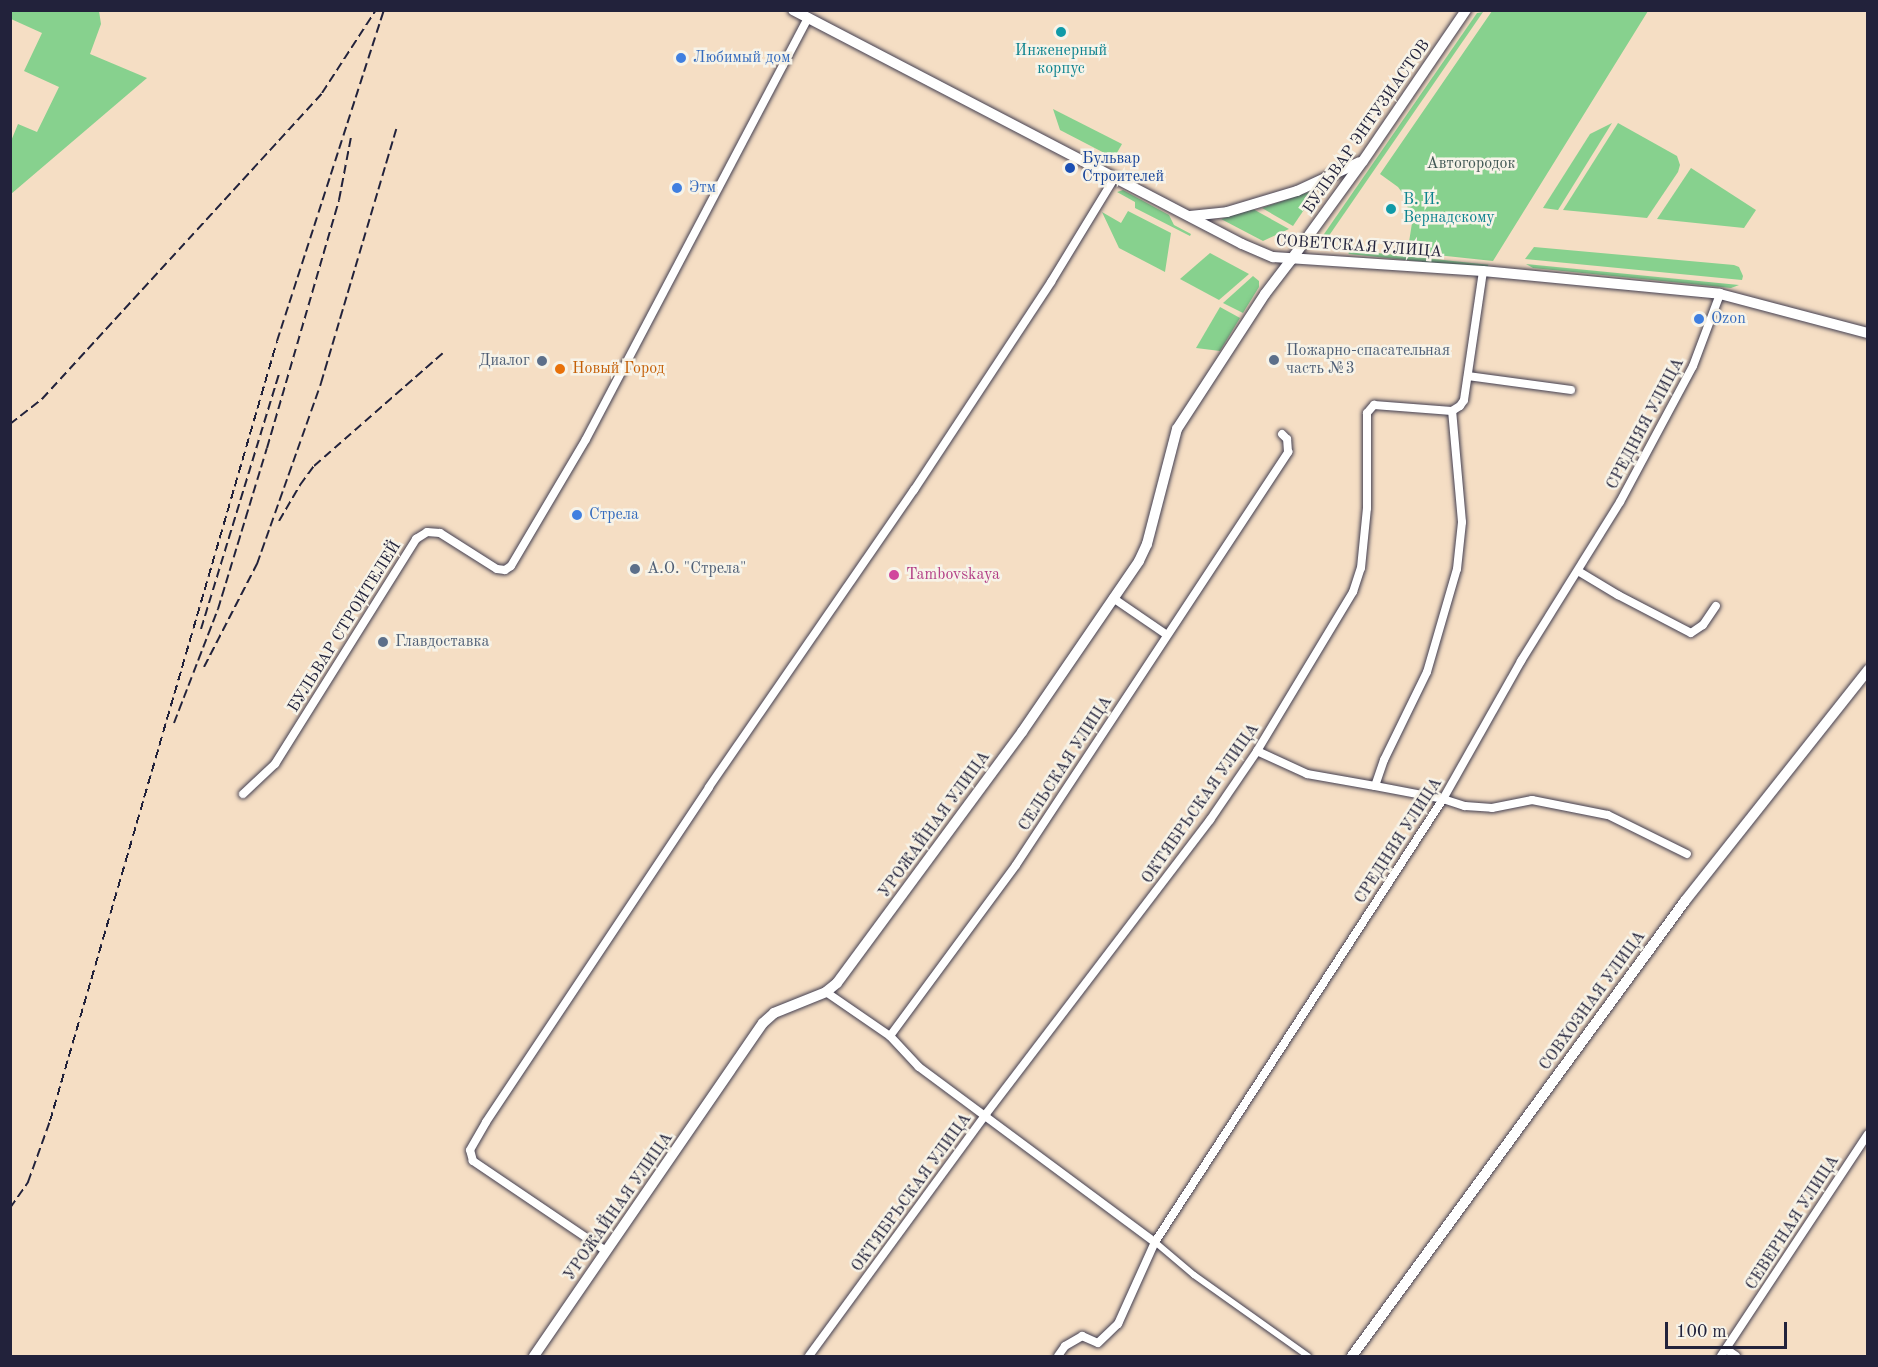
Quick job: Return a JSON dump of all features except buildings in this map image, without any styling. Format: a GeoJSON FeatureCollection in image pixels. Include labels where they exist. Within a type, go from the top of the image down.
{"type":"FeatureCollection","features":[{"type":"Feature","properties":{"kind":"street","name":"СОВЕТСКАЯ УЛИЦА"},"geometry":{"type":"LineString","coordinates":[[793,10],[1261,253],[1291,260],[1483,271],[1720,294],[1868,333]]}},
{"type":"Feature","properties":{"kind":"street","name":"БУЛЬВАР ЭНТУЗИАСТОВ"},"geometry":{"type":"LineString","coordinates":[[1291,260],[1363,161],[1466,10]]}},
{"type":"Feature","properties":{"kind":"street","name":"БУЛЬВАР СТРОИТЕЛЕЙ"},"geometry":{"type":"LineString","coordinates":[[243,794],[275,764],[416,539],[428,532],[440,532],[497,569],[505,570],[511,566],[586,439],[808,18]]}},
{"type":"Feature","properties":{"kind":"street"},"geometry":{"type":"LineString","coordinates":[[1189,216],[1227,212],[1296,191],[1333,177],[1363,161]]}},
{"type":"Feature","properties":{"kind":"street"},"geometry":{"type":"LineString","coordinates":[[606,1251],[473,1161],[470,1150],[492,1112],[709,787],[914,490],[1051,282],[1114,177]]}},
{"type":"Feature","properties":{"kind":"street","name":"УРОЖАЙНАЯ УЛИЦА"},"geometry":{"type":"LineString","coordinates":[[534,1356],[764,1023],[782,1009],[826,992],[837,983],[1022,732],[1139,561],[1147,544],[1174,440],[1186,411],[1265,294],[1291,260]]}},
{"type":"Feature","properties":{"kind":"street"},"geometry":{"type":"LineString","coordinates":[[1375,786],[1384,760],[1427,672],[1457,569],[1462,522],[1452,411],[1464,400],[1483,271]]}},
{"type":"Feature","properties":{"kind":"street","name":"СРЕДНЯЯ УЛИЦА"},"geometry":{"type":"LineString","coordinates":[[1058,1356],[1065,1346],[1082,1336],[1098,1343],[1118,1324],[1155,1242],[1443,799],[1521,661],[1620,502],[1694,366],[1720,294]]}},
{"type":"Feature","properties":{"kind":"street"},"geometry":{"type":"LineString","coordinates":[[1468,376],[1570,390]]}},
{"type":"Feature","properties":{"kind":"street","name":"ОКТЯБРЬСКАЯ УЛИЦА"},"geometry":{"type":"LineString","coordinates":[[809,1356],[986,1114],[1131,926],[1257,751],[1353,592],[1361,568],[1367,508],[1366,413],[1374,405],[1452,411]]}},
{"type":"Feature","properties":{"kind":"street","name":"СЕЛЬСКАЯ УЛИЦА"},"geometry":{"type":"LineString","coordinates":[[890,1036],[1016,865],[1288,452],[1287,439],[1282,434]]}},
{"type":"Feature","properties":{"kind":"street"},"geometry":{"type":"LineString","coordinates":[[1578,571],[1618,596],[1691,633],[1703,625],[1716,606]]}},
{"type":"Feature","properties":{"kind":"street"},"geometry":{"type":"LineString","coordinates":[[1113,598],[1167,635]]}},
{"type":"Feature","properties":{"kind":"street","name":"СОВХОЗНАЯ УЛИЦА"},"geometry":{"type":"LineString","coordinates":[[1352,1356],[1685,901],[1868,670]]}},
{"type":"Feature","properties":{"kind":"street"},"geometry":{"type":"LineString","coordinates":[[1257,751],[1307,774],[1443,799],[1465,806],[1492,808],[1532,800],[1608,815],[1687,854]]}},
{"type":"Feature","properties":{"kind":"street"},"geometry":{"type":"LineString","coordinates":[[826,992],[890,1036],[919,1067],[986,1114],[1155,1242],[1194,1275],[1308,1356]]}},
{"type":"Feature","properties":{"kind":"street","name":"СЕВЕРНАЯ УЛИЦА"},"geometry":{"type":"LineString","coordinates":[[1724,1353],[1868,1134]]}},
{"type":"Feature","properties":{"kind":"street"},"geometry":{"type":"LineString","coordinates":[[1724,1353],[1736,1356]]}},
{"type":"Feature","properties":{"kind":"green space"},"geometry":{"type":"Polygon","coordinates":[[[11,10],[99,11],[101,24],[90,54],[147,78],[11,194],[11,141],[18,124],[37,132],[59,87],[24,71],[42,33],[11,19],[11,10]]]}},
{"type":"Feature","properties":{"kind":"green space","name":"Автогородок"},"geometry":{"type":"Polygon","coordinates":[[[1492,11],[1648,11],[1493,261],[1418,253],[1409,242],[1412,223],[1404,195],[1398,187],[1380,174],[1492,11]]]}},
{"type":"Feature","properties":{"kind":"green space"},"geometry":{"type":"Polygon","coordinates":[[[1483,12],[1326,240],[1322,237],[1477,13],[1483,12]]]}},
{"type":"Feature","properties":{"kind":"green space"},"geometry":{"type":"Polygon","coordinates":[[[1053,109],[1122,144],[1114,158],[1060,130],[1053,109]]]}},
{"type":"Feature","properties":{"kind":"green space"},"geometry":{"type":"Polygon","coordinates":[[[1612,123],[1558,210],[1543,208],[1590,134],[1612,123]]]}},
{"type":"Feature","properties":{"kind":"green space"},"geometry":{"type":"Polygon","coordinates":[[[1618,123],[1677,156],[1680,165],[1678,172],[1647,218],[1563,210],[1618,123]]]}},
{"type":"Feature","properties":{"kind":"green space"},"geometry":{"type":"Polygon","coordinates":[[[1691,168],[1756,210],[1744,228],[1657,219],[1691,168]]]}},
{"type":"Feature","properties":{"kind":"green space"},"geometry":{"type":"Polygon","coordinates":[[[1318,189],[1293,226],[1262,208],[1318,189]]]}},
{"type":"Feature","properties":{"kind":"green space"},"geometry":{"type":"Polygon","coordinates":[[[1123,190],[1169,215],[1174,225],[1191,234],[1190,236],[1135,208],[1135,202],[1117,192],[1123,190]]]}},
{"type":"Feature","properties":{"kind":"green space"},"geometry":{"type":"Polygon","coordinates":[[[1253,209],[1289,229],[1263,241],[1221,219],[1253,209]]]}},
{"type":"Feature","properties":{"kind":"green space"},"geometry":{"type":"Polygon","coordinates":[[[1128,211],[1171,233],[1165,272],[1119,248],[1102,212],[1121,223],[1128,211]]]}},
{"type":"Feature","properties":{"kind":"green space"},"geometry":{"type":"Polygon","coordinates":[[[1534,247],[1734,265],[1739,267],[1743,276],[1742,280],[1525,259],[1534,247]]]}},
{"type":"Feature","properties":{"kind":"green space"},"geometry":{"type":"Polygon","coordinates":[[[1349,250],[1488,265],[1488,269],[1349,254],[1349,250]]]}},
{"type":"Feature","properties":{"kind":"green space"},"geometry":{"type":"Polygon","coordinates":[[[1210,253],[1249,274],[1219,300],[1180,279],[1210,253]]]}},
{"type":"Feature","properties":{"kind":"green space"},"geometry":{"type":"Polygon","coordinates":[[[1526,264],[1739,285],[1731,288],[1533,268],[1526,264]]]}},
{"type":"Feature","properties":{"kind":"green space"},"geometry":{"type":"Polygon","coordinates":[[[1253,276],[1259,281],[1259,287],[1243,313],[1223,303],[1253,276]]]}},
{"type":"Feature","properties":{"kind":"green space"},"geometry":{"type":"Polygon","coordinates":[[[1220,307],[1240,318],[1220,351],[1196,348],[1220,307]]]}},
{"type":"Feature","properties":{"kind":"railway"},"geometry":{"type":"LineString","coordinates":[[10,424],[42,399],[322,93],[376,10]]}},
{"type":"Feature","properties":{"kind":"railway"},"geometry":{"type":"LineString","coordinates":[[10,1208],[28,1182],[50,1121],[277,341],[384,10]]}},
{"type":"Feature","properties":{"kind":"railway"},"geometry":{"type":"LineString","coordinates":[[204,667],[257,564],[321,383],[396,129]]}},
{"type":"Feature","properties":{"kind":"railway"},"geometry":{"type":"LineString","coordinates":[[174,723],[218,609],[267,448],[339,200],[351,137]]}},
{"type":"Feature","properties":{"kind":"railway"},"geometry":{"type":"LineString","coordinates":[[279,521],[314,466],[443,353]]}},
{"type":"Feature","properties":{"kind":"railway"},"geometry":{"type":"LineString","coordinates":[[201,629],[279,374]]}},
{"type":"Feature","properties":{"kind":"place","name":"Инженерный корпус"},"geometry":{"type":"Point","coordinates":[1061,32]}},
{"type":"Feature","properties":{"kind":"place","name":"Любимый дом"},"geometry":{"type":"Point","coordinates":[681,58]}},
{"type":"Feature","properties":{"kind":"place","name":"Бульвар Строителей"},"geometry":{"type":"Point","coordinates":[1070,168]}},
{"type":"Feature","properties":{"kind":"place","name":"Этм"},"geometry":{"type":"Point","coordinates":[677,188]}},
{"type":"Feature","properties":{"kind":"place","name":"В. И. Вернадскому"},"geometry":{"type":"Point","coordinates":[1391,209]}},
{"type":"Feature","properties":{"kind":"place","name":"Ozon"},"geometry":{"type":"Point","coordinates":[1699,319]}},
{"type":"Feature","properties":{"kind":"place","name":"Пожарно-спасательная часть №3"},"geometry":{"type":"Point","coordinates":[1274,360]}},
{"type":"Feature","properties":{"kind":"place","name":"Диалог"},"geometry":{"type":"Point","coordinates":[542,361]}},
{"type":"Feature","properties":{"kind":"place","name":"Новый Город"},"geometry":{"type":"Point","coordinates":[560,369]}},
{"type":"Feature","properties":{"kind":"place","name":"Стрела"},"geometry":{"type":"Point","coordinates":[577,515]}},
{"type":"Feature","properties":{"kind":"place","name":"А.О. \"Стрела\""},"geometry":{"type":"Point","coordinates":[635,569]}},
{"type":"Feature","properties":{"kind":"place","name":"Tambovskaya"},"geometry":{"type":"Point","coordinates":[894,575]}},
{"type":"Feature","properties":{"kind":"place","name":"Главдоставка"},"geometry":{"type":"Point","coordinates":[383,642]}}]}
